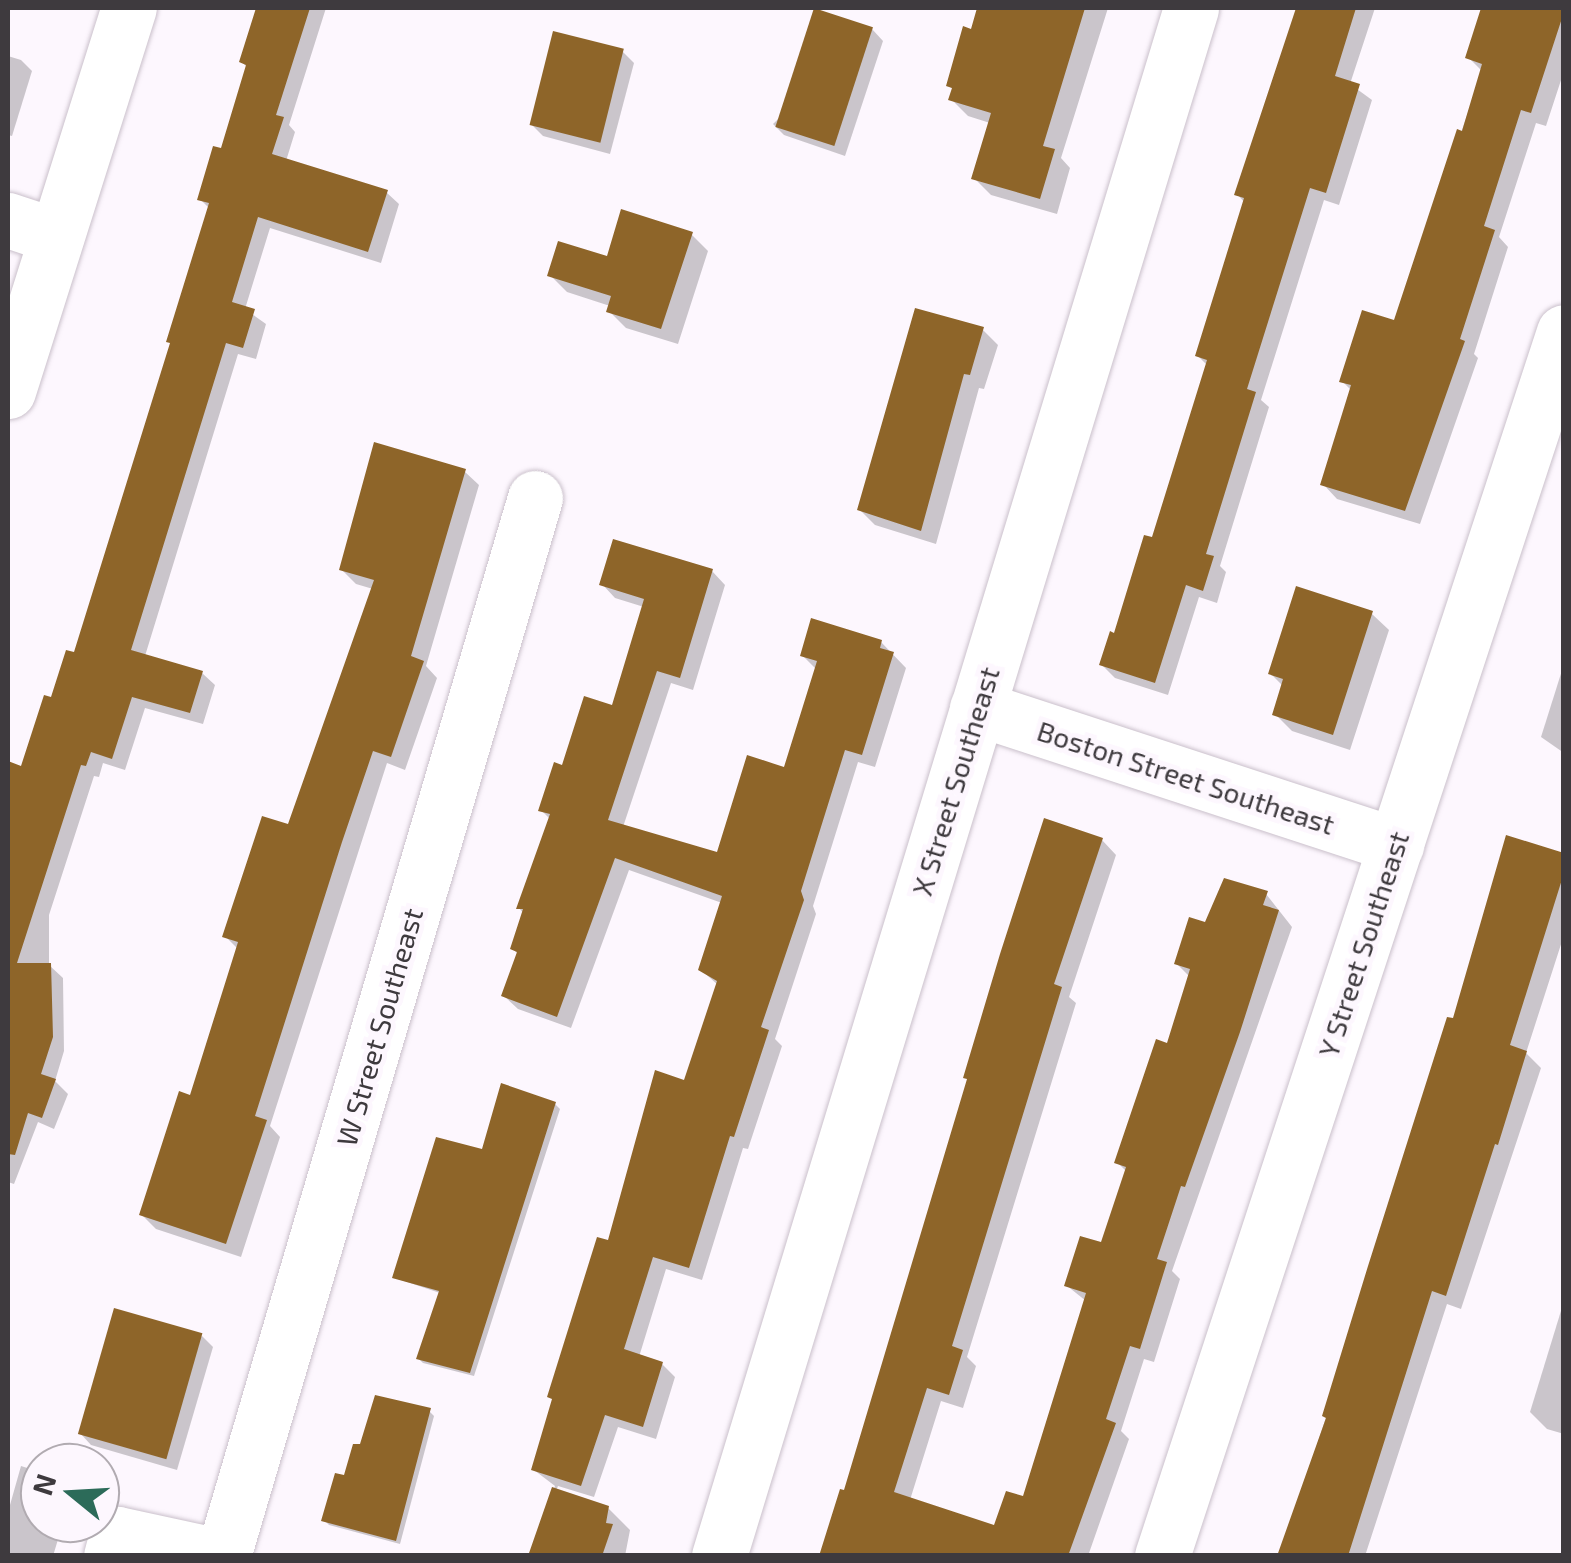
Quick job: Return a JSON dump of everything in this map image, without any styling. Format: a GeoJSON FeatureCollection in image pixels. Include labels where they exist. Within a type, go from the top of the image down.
{"type":"FeatureCollection","features":[{"type":"Feature","properties":{"kind":"street"},"geometry":{"type":"LineString","coordinates":[[8,391],[32,228],[128,8]]}},
{"type":"Feature","properties":{"kind":"street","name":"X Street Southeast"},"geometry":{"type":"LineString","coordinates":[[719,1556],[1191,8]]}},
{"type":"Feature","properties":{"kind":"street","name":"Y Street Southeast"},"geometry":{"type":"LineString","coordinates":[[1162,1556],[1564,332]]}},
{"type":"Feature","properties":{"kind":"street","name":"W Street Southeast"},"geometry":{"type":"LineString","coordinates":[[221,1556],[535,498]]}},
{"type":"Feature","properties":{"kind":"street","name":"Boston Street Southeast"},"geometry":{"type":"LineString","coordinates":[[977,708],[1396,845]]}},
{"type":"Feature","properties":{"kind":"street"},"geometry":{"type":"LineString","coordinates":[[110,1556],[117,1534],[221,1556]]}},
{"type":"Feature","properties":{"kind":"building"},"geometry":{"type":"Polygon","coordinates":[[[256,8],[310,8],[276,115],[284,117],[272,154],[388,190],[368,252],[258,217],[232,302],[255,309],[243,348],[226,343],[131,650],[203,671],[190,713],[132,697],[112,759],[91,752],[86,766],[81,765],[17,963],[51,963],[53,1037],[41,1074],[56,1079],[42,1118],[28,1113],[15,1155],[8,1154],[8,761],[21,766],[44,695],[51,697],[66,650],[74,652],[170,343],[166,342],[209,203],[197,200],[213,146],[221,148],[246,65],[239,62],[256,8]]]}},
{"type":"Feature","properties":{"kind":"building"},"geometry":{"type":"Polygon","coordinates":[[[814,8],[873,27],[834,146],[775,127],[814,8]]]}},
{"type":"Feature","properties":{"kind":"building"},"geometry":{"type":"Polygon","coordinates":[[[977,8],[1085,8],[1043,146],[1055,149],[1040,199],[971,179],[991,113],[948,100],[952,88],[946,86],[963,26],[971,29],[977,8]]]}},
{"type":"Feature","properties":{"kind":"building"},"geometry":{"type":"Polygon","coordinates":[[[1296,8],[1356,8],[1335,76],[1360,84],[1326,193],[1310,188],[1247,389],[1256,392],[1206,554],[1214,556],[1203,591],[1186,585],[1155,683],[1099,665],[1110,631],[1114,633],[1144,535],[1152,537],[1207,360],[1195,356],[1244,198],[1234,195],[1296,8]]]}},
{"type":"Feature","properties":{"kind":"building"},"geometry":{"type":"Polygon","coordinates":[[[1481,8],[1564,8],[1564,12],[1531,113],[1521,110],[1484,226],[1495,230],[1460,339],[1465,341],[1405,511],[1320,485],[1351,385],[1339,382],[1362,310],[1394,320],[1457,129],[1462,131],[1482,64],[1465,58],[1481,8]]]}},
{"type":"Feature","properties":{"kind":"building"},"geometry":{"type":"Polygon","coordinates":[[[553,31],[624,49],[600,143],[530,125],[553,31]]]}},
{"type":"Feature","properties":{"kind":"building"},"geometry":{"type":"Polygon","coordinates":[[[621,209],[693,232],[661,329],[606,312],[611,296],[547,276],[558,241],[607,256],[621,209]]]}},
{"type":"Feature","properties":{"kind":"building"},"geometry":{"type":"Polygon","coordinates":[[[915,308],[984,327],[970,375],[964,374],[921,531],[857,510],[915,308]]]}},
{"type":"Feature","properties":{"kind":"building"},"geometry":{"type":"Polygon","coordinates":[[[374,442],[466,469],[411,656],[424,661],[391,757],[373,751],[342,842],[255,1116],[267,1120],[226,1244],[139,1215],[179,1091],[190,1095],[238,942],[222,937],[262,816],[288,824],[374,580],[339,570],[374,442]]]}},
{"type":"Feature","properties":{"kind":"building"},"geometry":{"type":"Polygon","coordinates":[[[613,539],[713,569],[680,678],[657,671],[608,820],[717,852],[747,755],[784,767],[817,661],[800,656],[811,618],[882,640],[880,648],[894,652],[862,755],[845,750],[801,891],[804,900],[761,1027],[769,1030],[734,1137],[730,1136],[689,1268],[653,1257],[624,1349],[663,1362],[643,1427],[605,1415],[581,1486],[531,1470],[552,1399],[547,1397],[597,1237],[608,1240],[655,1070],[684,1080],[717,981],[698,970],[722,896],[615,858],[557,1017],[501,996],[517,952],[510,949],[523,909],[516,909],[550,814],[538,811],[554,762],[562,765],[584,696],[612,705],[644,599],[599,585],[613,539]]]}},
{"type":"Feature","properties":{"kind":"building"},"geometry":{"type":"Polygon","coordinates":[[[1296,586],[1373,611],[1333,735],[1272,715],[1283,679],[1268,674],[1296,586]]]}},
{"type":"Feature","properties":{"kind":"building"},"geometry":{"type":"Polygon","coordinates":[[[1044,818],[1103,838],[1054,984],[1062,987],[952,1346],[963,1350],[949,1395],[927,1388],[894,1492],[994,1525],[1006,1491],[1023,1496],[1086,1293],[1064,1286],[1080,1236],[1101,1242],[1126,1167],[1114,1163],[1156,1039],[1167,1043],[1190,969],[1174,964],[1189,917],[1205,922],[1224,878],[1268,891],[1263,905],[1279,910],[1240,1032],[1157,1259],[1167,1262],[1140,1349],[1130,1346],[1106,1419],[1116,1423],[1068,1556],[819,1556],[840,1489],[844,1490],[967,1079],[963,1078],[1044,818]]]}},
{"type":"Feature","properties":{"kind":"building"},"geometry":{"type":"Polygon","coordinates":[[[1506,835],[1564,853],[1564,873],[1510,1045],[1527,1051],[1498,1145],[1495,1144],[1446,1296],[1432,1291],[1348,1556],[1277,1556],[1326,1418],[1322,1416],[1368,1266],[1447,1017],[1453,1018],[1506,835]]]}},
{"type":"Feature","properties":{"kind":"building"},"geometry":{"type":"Polygon","coordinates":[[[501,1083],[556,1102],[470,1373],[416,1359],[439,1291],[392,1278],[436,1137],[482,1149],[501,1083]]]}},
{"type":"Feature","properties":{"kind":"building"},"geometry":{"type":"Polygon","coordinates":[[[114,1308],[202,1333],[166,1459],[78,1434],[114,1308]]]}},
{"type":"Feature","properties":{"kind":"building"},"geometry":{"type":"Polygon","coordinates":[[[375,1395],[431,1408],[396,1541],[321,1521],[335,1473],[344,1475],[353,1444],[360,1444],[375,1395]]]}},
{"type":"Feature","properties":{"kind":"building"},"geometry":{"type":"Polygon","coordinates":[[[552,1487],[609,1506],[606,1523],[613,1524],[602,1556],[528,1556],[552,1487]]]}}]}
